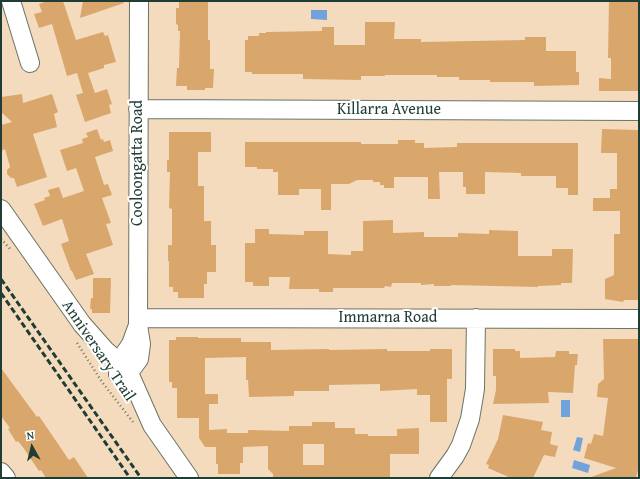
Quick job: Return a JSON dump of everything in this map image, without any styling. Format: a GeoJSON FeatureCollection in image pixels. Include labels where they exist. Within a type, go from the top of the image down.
{"type":"FeatureCollection","features":[{"type":"Feature","properties":{"kind":"street"},"geometry":{"type":"LineString","coordinates":[[11,1],[30,63]]}},
{"type":"Feature","properties":{"kind":"street","name":"Cooloongatta Road"},"geometry":{"type":"LineString","coordinates":[[122,369],[133,342],[138,322],[139,1]]}},
{"type":"Feature","properties":{"kind":"street","name":"Killarra Avenue"},"geometry":{"type":"LineString","coordinates":[[138,109],[639,111]]}},
{"type":"Feature","properties":{"kind":"street"},"geometry":{"type":"LineString","coordinates":[[1,209],[77,330],[105,350],[136,386],[143,424],[189,478]]}},
{"type":"Feature","properties":{"kind":"street"},"geometry":{"type":"LineString","coordinates":[[439,478],[461,445],[470,419],[475,389],[476,318]]}},
{"type":"Feature","properties":{"kind":"street","name":"Immarna Road"},"geometry":{"type":"LineString","coordinates":[[138,322],[476,318],[639,319]]}},
{"type":"Feature","properties":{"kind":"street"},"geometry":{"type":"LineString","coordinates":[[1,472],[6,478]]}},
{"type":"Feature","properties":{"kind":"path"},"geometry":{"type":"LineString","coordinates":[[1,239],[8,249],[13,252]]}},
{"type":"Feature","properties":{"kind":"path","name":"Anniversary Trail"},"geometry":{"type":"LineString","coordinates":[[77,330],[102,382],[143,424]]}},
{"type":"Feature","properties":{"kind":"water"},"geometry":{"type":"Polygon","coordinates":[[[311,10],[327,10],[327,20],[311,19],[311,10]]]}},
{"type":"Feature","properties":{"kind":"water"},"geometry":{"type":"Polygon","coordinates":[[[561,400],[570,400],[570,417],[561,417],[561,400]]]}},
{"type":"Feature","properties":{"kind":"water"},"geometry":{"type":"Polygon","coordinates":[[[577,437],[583,438],[580,452],[573,450],[577,437]]]}},
{"type":"Feature","properties":{"kind":"water"},"geometry":{"type":"Polygon","coordinates":[[[574,460],[590,465],[588,473],[572,468],[574,460]]]}},
{"type":"Feature","properties":{"kind":"building"},"geometry":{"type":"Polygon","coordinates":[[[47,1],[63,1],[76,40],[103,32],[105,36],[108,35],[116,62],[104,65],[104,68],[88,73],[95,93],[107,89],[112,104],[109,105],[111,113],[85,122],[76,95],[83,93],[77,73],[67,76],[52,24],[39,28],[34,14],[42,12],[39,4],[47,1]]]}},
{"type":"Feature","properties":{"kind":"building"},"geometry":{"type":"Polygon","coordinates":[[[83,1],[123,1],[124,3],[80,18],[83,1]]]}},
{"type":"Feature","properties":{"kind":"building"},"geometry":{"type":"Polygon","coordinates":[[[179,1],[208,1],[208,40],[210,40],[210,69],[214,69],[213,88],[205,88],[205,90],[187,90],[187,86],[176,86],[177,68],[179,68],[180,31],[178,31],[178,25],[176,24],[176,8],[179,8],[179,1]]]}},
{"type":"Feature","properties":{"kind":"building"},"geometry":{"type":"Polygon","coordinates":[[[609,1],[639,1],[639,91],[599,91],[599,78],[611,79],[611,58],[608,58],[609,1]]]}},
{"type":"Feature","properties":{"kind":"building"},"geometry":{"type":"Polygon","coordinates":[[[365,22],[395,22],[394,39],[421,39],[421,42],[525,40],[525,37],[546,37],[546,51],[576,51],[576,72],[579,72],[579,85],[534,86],[534,82],[459,80],[459,77],[437,77],[437,75],[361,76],[361,80],[303,79],[303,74],[252,74],[252,72],[245,72],[245,40],[248,40],[248,36],[259,36],[259,33],[266,32],[322,31],[322,27],[334,27],[334,45],[365,45],[365,22]]]}},
{"type":"Feature","properties":{"kind":"building"},"geometry":{"type":"Polygon","coordinates":[[[22,94],[23,103],[52,94],[58,112],[54,114],[57,127],[33,134],[47,177],[17,187],[14,178],[11,178],[7,174],[7,170],[10,167],[5,149],[1,151],[1,125],[12,122],[1,112],[1,97],[22,94]]]}},
{"type":"Feature","properties":{"kind":"building"},"geometry":{"type":"Polygon","coordinates":[[[97,129],[101,140],[103,139],[104,142],[110,140],[113,151],[95,157],[104,185],[108,184],[112,195],[102,198],[111,223],[106,224],[113,245],[86,254],[94,274],[76,280],[61,244],[69,241],[62,219],[43,226],[34,204],[45,200],[44,198],[50,196],[48,190],[59,187],[63,198],[84,191],[76,168],[67,171],[60,150],[83,143],[82,139],[88,137],[86,133],[97,129]]]}},
{"type":"Feature","properties":{"kind":"building"},"geometry":{"type":"Polygon","coordinates":[[[602,129],[639,130],[639,300],[624,300],[623,302],[605,299],[605,279],[614,275],[614,234],[620,234],[620,211],[593,211],[593,198],[610,198],[610,189],[617,189],[617,153],[601,153],[602,129]]]}},
{"type":"Feature","properties":{"kind":"building"},"geometry":{"type":"Polygon","coordinates":[[[169,132],[211,132],[211,152],[198,152],[198,186],[204,186],[204,221],[211,221],[211,245],[216,245],[216,272],[207,272],[207,284],[204,284],[204,298],[178,298],[178,292],[173,292],[173,287],[169,287],[168,245],[172,245],[172,209],[169,208],[170,172],[167,172],[167,160],[169,160],[169,132]]]}},
{"type":"Feature","properties":{"kind":"building"},"geometry":{"type":"Polygon","coordinates":[[[398,140],[415,140],[415,143],[424,143],[424,148],[457,147],[457,143],[578,143],[578,195],[568,195],[568,188],[556,188],[556,176],[521,176],[521,173],[485,172],[485,194],[466,194],[466,187],[463,187],[463,172],[439,172],[440,199],[428,199],[428,177],[394,177],[394,188],[384,188],[384,185],[380,185],[380,182],[373,182],[373,180],[357,180],[349,184],[331,184],[331,210],[321,210],[321,189],[299,189],[299,195],[278,195],[278,172],[273,172],[273,169],[245,167],[245,142],[361,142],[361,144],[398,144],[398,140]]]}},
{"type":"Feature","properties":{"kind":"building"},"geometry":{"type":"Polygon","coordinates":[[[393,220],[393,233],[424,232],[424,237],[458,237],[458,233],[489,234],[489,230],[518,231],[518,256],[552,256],[552,249],[573,249],[572,283],[561,283],[561,285],[538,287],[434,286],[434,284],[421,285],[421,283],[392,283],[391,287],[385,286],[384,288],[333,288],[333,292],[319,292],[319,289],[289,289],[290,277],[269,277],[269,286],[253,286],[253,282],[245,282],[245,243],[255,243],[255,229],[269,229],[269,234],[304,235],[304,231],[328,231],[328,254],[351,255],[351,251],[363,251],[363,221],[393,220]]]}},
{"type":"Feature","properties":{"kind":"building"},"geometry":{"type":"Polygon","coordinates":[[[93,278],[111,278],[110,313],[92,313],[92,309],[90,309],[91,298],[93,298],[93,278]]]}},
{"type":"Feature","properties":{"kind":"building"},"geometry":{"type":"Polygon","coordinates":[[[176,337],[241,338],[241,342],[271,342],[271,350],[387,349],[387,351],[430,351],[430,349],[452,349],[452,379],[447,379],[447,422],[430,422],[430,395],[417,395],[417,389],[380,391],[380,384],[329,385],[329,391],[294,391],[294,396],[249,397],[248,380],[246,380],[246,357],[205,358],[205,394],[218,394],[218,404],[209,404],[209,430],[227,429],[227,433],[248,433],[248,430],[289,431],[289,426],[312,426],[312,422],[335,422],[335,428],[355,428],[355,434],[368,434],[368,436],[397,436],[397,429],[419,428],[419,454],[390,454],[390,477],[386,478],[273,478],[273,474],[268,469],[268,446],[243,447],[243,463],[240,463],[240,474],[218,474],[218,464],[216,464],[216,447],[205,447],[199,438],[199,418],[177,418],[177,388],[172,388],[172,382],[169,382],[169,340],[176,340],[176,337]],[[303,444],[303,465],[324,465],[324,444],[303,444]]]}},
{"type":"Feature","properties":{"kind":"building"},"geometry":{"type":"Polygon","coordinates":[[[603,339],[639,339],[639,466],[636,478],[591,478],[616,468],[584,458],[588,443],[591,444],[594,434],[603,436],[608,398],[597,397],[598,384],[604,379],[603,339]]]}},
{"type":"Feature","properties":{"kind":"building"},"geometry":{"type":"Polygon","coordinates":[[[493,349],[515,349],[515,351],[520,351],[520,358],[555,357],[556,351],[569,351],[569,354],[578,354],[577,365],[575,365],[573,393],[548,392],[549,403],[493,404],[496,390],[496,376],[493,376],[493,349]]]}},
{"type":"Feature","properties":{"kind":"building"},"geometry":{"type":"Polygon","coordinates":[[[1,368],[37,417],[39,416],[69,460],[74,457],[88,478],[46,478],[41,470],[39,471],[18,441],[16,442],[8,429],[10,428],[1,416],[1,368]]]}},
{"type":"Feature","properties":{"kind":"building"},"geometry":{"type":"Polygon","coordinates":[[[503,415],[543,422],[541,430],[552,432],[550,444],[558,446],[555,457],[544,455],[533,478],[511,478],[488,468],[489,465],[486,464],[498,439],[503,415]]]}},
{"type":"Feature","properties":{"kind":"railway"},"geometry":{"type":"LineString","coordinates":[[1,279],[141,478]]}},
{"type":"Feature","properties":{"kind":"railway"},"geometry":{"type":"LineString","coordinates":[[1,293],[130,478]]}}]}
